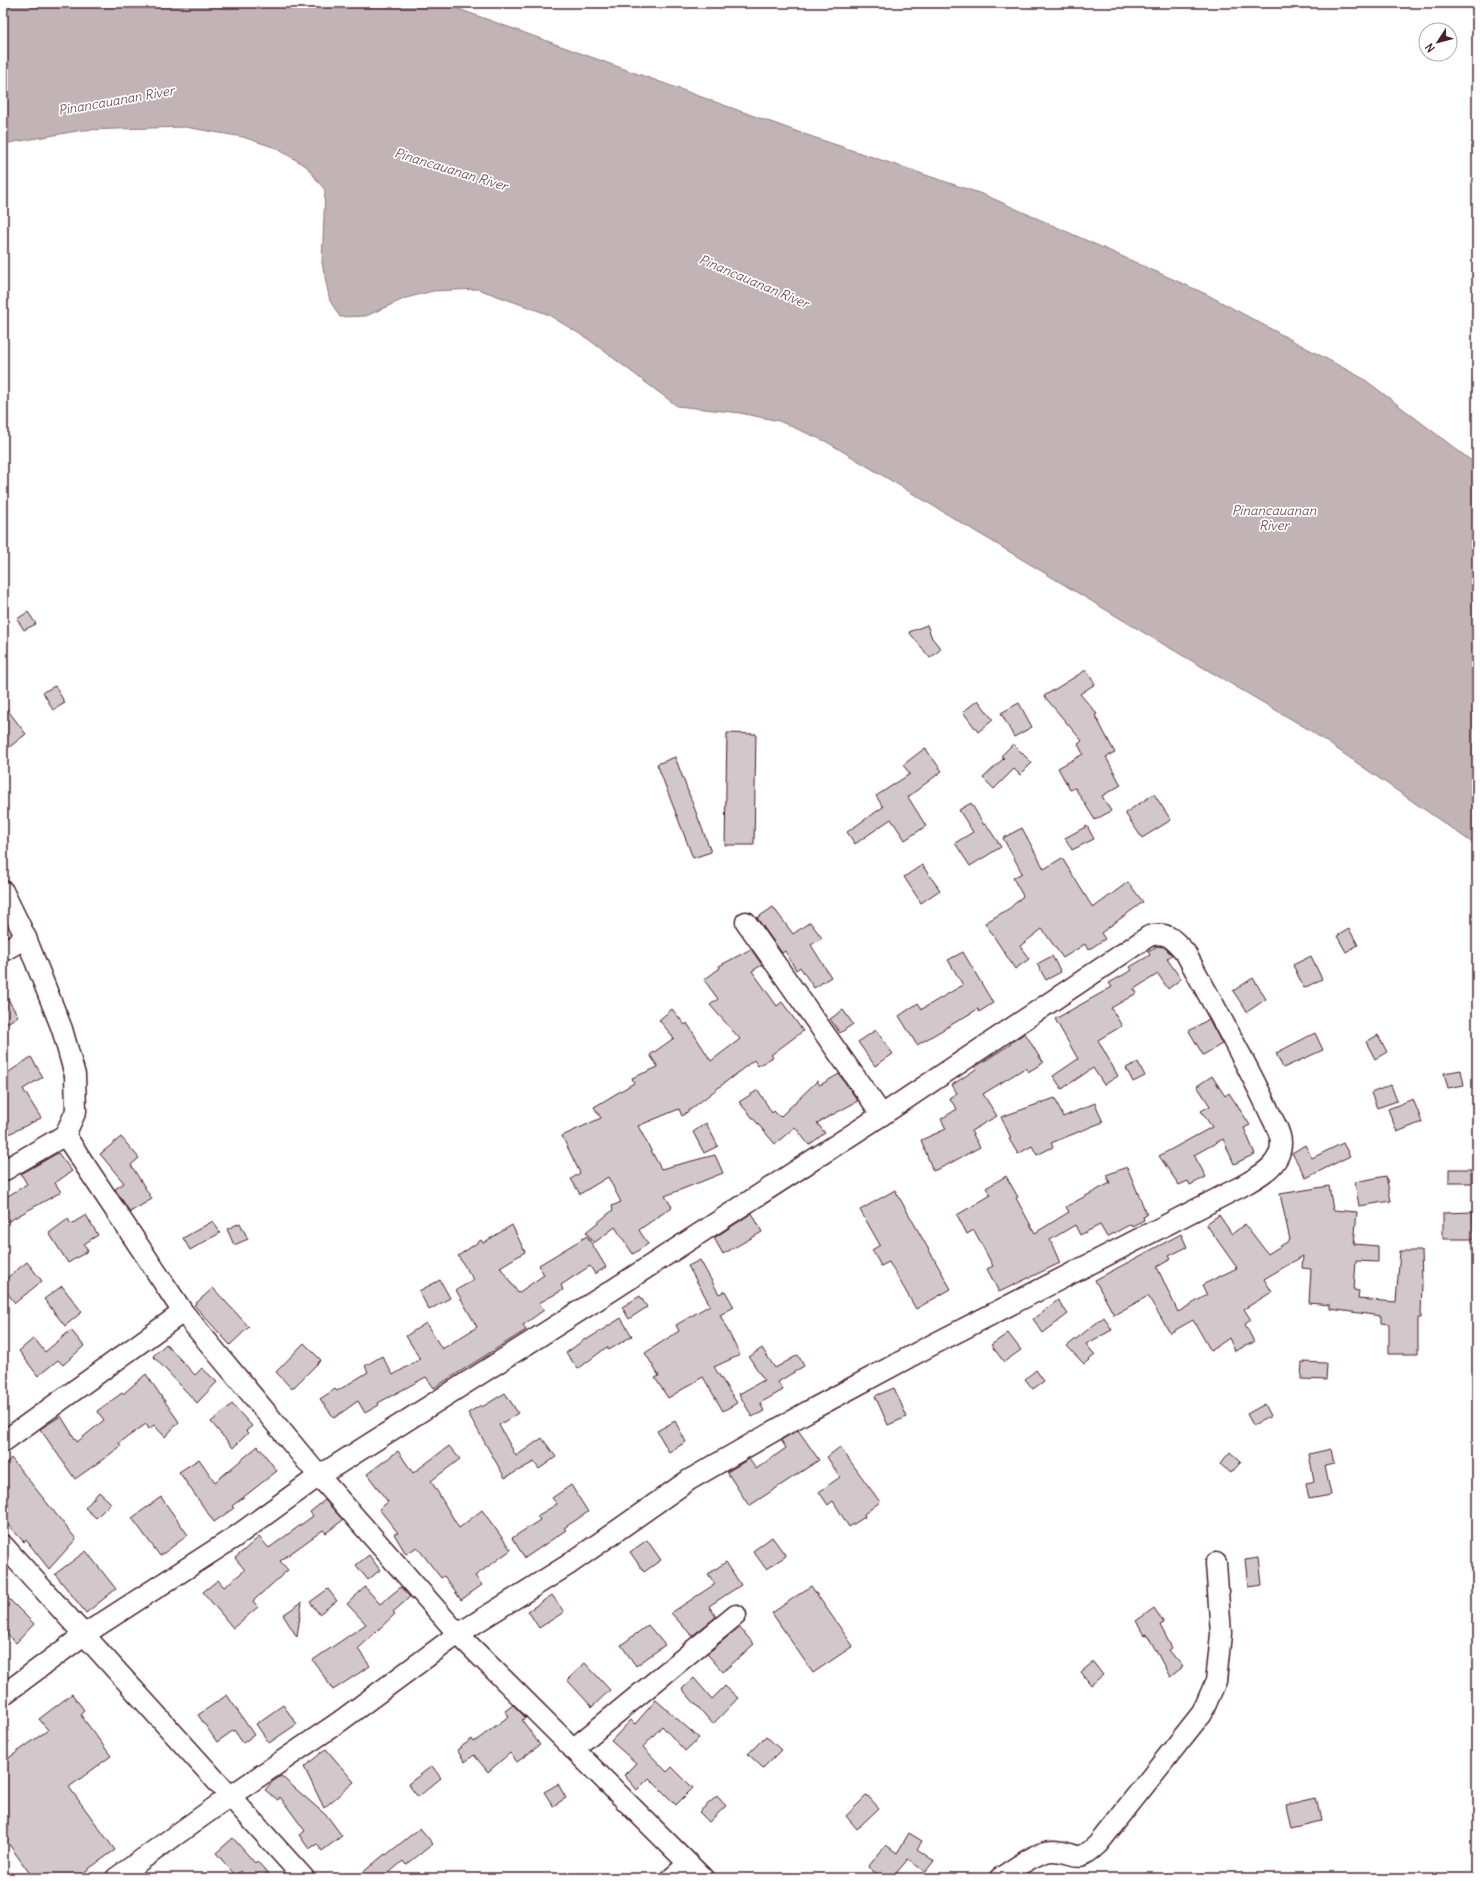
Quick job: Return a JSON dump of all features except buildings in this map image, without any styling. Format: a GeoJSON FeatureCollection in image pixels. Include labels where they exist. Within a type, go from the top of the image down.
{"type":"FeatureCollection","features":[{"type":"Feature","properties":{"kind":"street"},"geometry":{"type":"LineString","coordinates":[[3,891],[26,938],[62,1029],[75,1075],[76,1111],[65,1135],[3,1171]]}},
{"type":"Feature","properties":{"kind":"street"},"geometry":{"type":"LineString","coordinates":[[746,922],[882,1115]]}},
{"type":"Feature","properties":{"kind":"street"},"geometry":{"type":"LineString","coordinates":[[3,1695],[85,1634],[235,1537],[319,1476],[610,1291],[882,1115],[1149,936],[1160,933],[1173,939],[1185,952],[1259,1090],[1277,1128],[1281,1142],[1279,1155],[1270,1169],[1242,1186],[928,1347],[807,1412],[689,1480],[568,1565],[458,1634],[340,1722],[229,1797],[116,1878]]}},
{"type":"Feature","properties":{"kind":"street"},"geometry":{"type":"LineString","coordinates":[[3,951],[26,938]]}},
{"type":"Feature","properties":{"kind":"street"},"geometry":{"type":"LineString","coordinates":[[65,1135],[183,1312],[319,1476],[458,1634],[573,1750],[704,1878]]}},
{"type":"Feature","properties":{"kind":"street"},"geometry":{"type":"LineString","coordinates":[[3,1442],[183,1312]]}},
{"type":"Feature","properties":{"kind":"street"},"geometry":{"type":"LineString","coordinates":[[3,1545],[85,1634],[229,1797],[304,1878]]}},
{"type":"Feature","properties":{"kind":"street"},"geometry":{"type":"LineString","coordinates":[[1000,1878],[1027,1860],[1043,1853],[1053,1851],[1082,1856],[1089,1853],[1098,1844],[1202,1713],[1216,1681],[1221,1634],[1216,1563]]}},
{"type":"Feature","properties":{"kind":"street"},"geometry":{"type":"LineString","coordinates":[[573,1750],[736,1615]]}},
{"type":"Feature","properties":{"kind":"street"},"geometry":{"type":"LineString","coordinates":[[672,1878],[688,1864]]}},
{"type":"Feature","properties":{"kind":"water","name":"Pinancauanan River"},"geometry":{"type":"Polygon","coordinates":[[[3,3],[442,3],[801,133],[985,195],[1206,294],[1364,379],[1477,465],[1477,846],[1308,729],[1151,637],[827,442],[779,421],[740,413],[677,406],[588,339],[547,314],[478,289],[433,291],[406,298],[366,316],[340,317],[330,301],[322,263],[325,190],[306,166],[276,148],[243,137],[185,127],[83,130],[3,144],[3,3]]]}}]}
